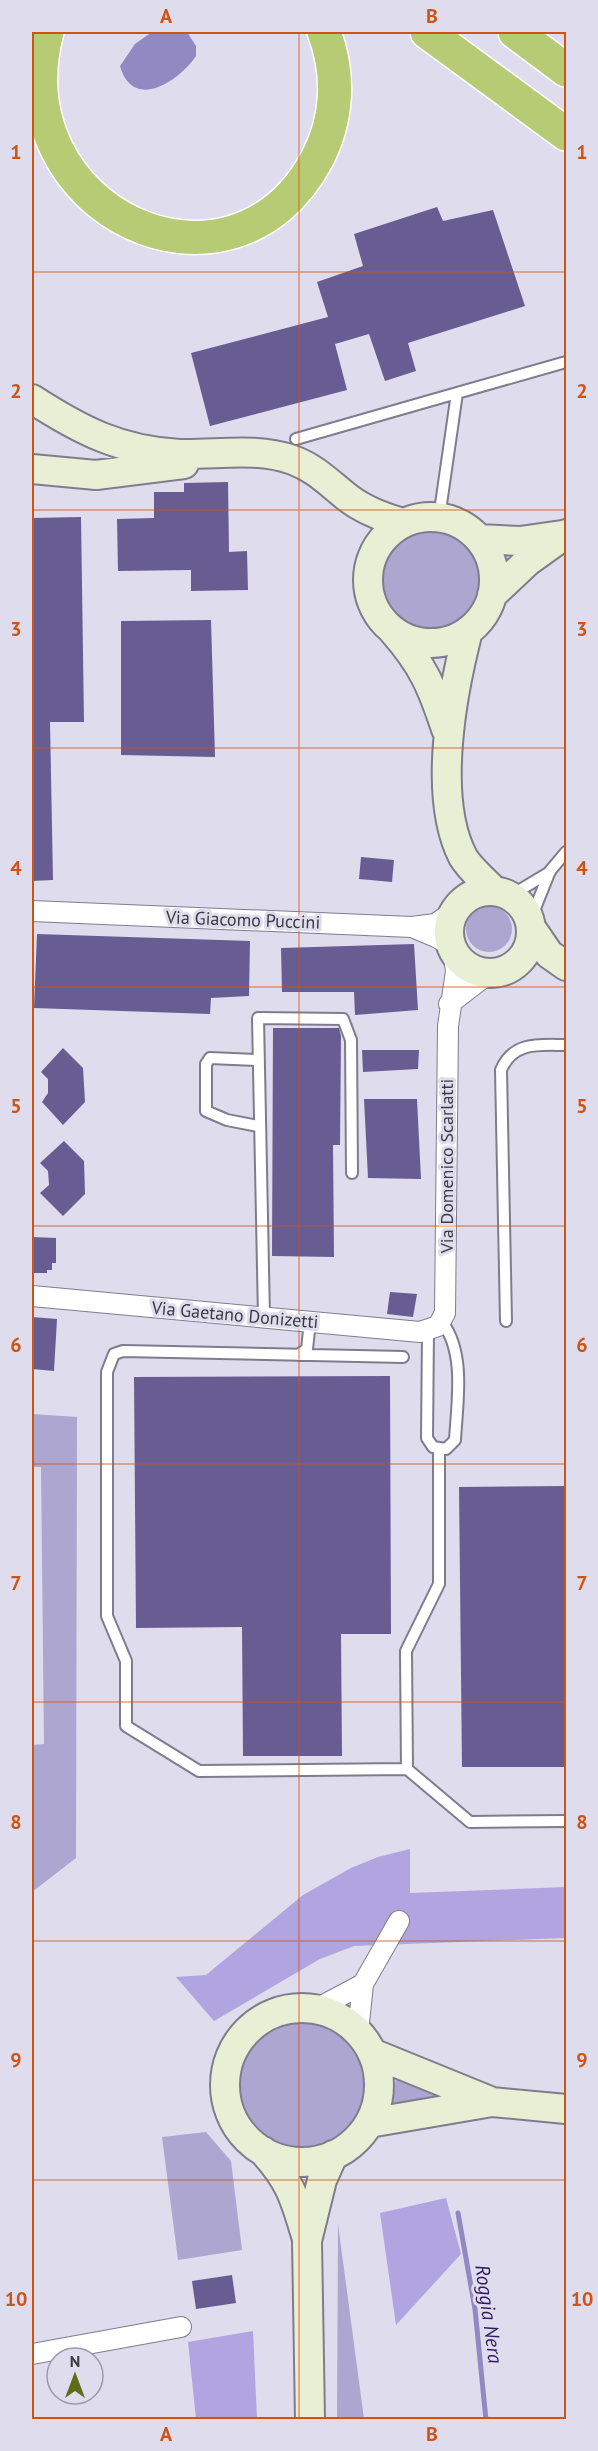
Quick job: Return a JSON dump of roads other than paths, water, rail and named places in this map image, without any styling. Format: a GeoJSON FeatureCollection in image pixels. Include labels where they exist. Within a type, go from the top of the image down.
{"type":"FeatureCollection","features":[{"type":"Feature","properties":{"kind":"highway"},"geometry":{"type":"LineString","coordinates":[[44,39],[36,75],[36,99],[42,132],[55,161],[66,178],[94,206],[128,226],[159,235],[191,237],[225,232],[251,222],[278,205],[303,181],[321,151],[332,121],[334,66],[324,32]]}},
{"type":"Feature","properties":{"kind":"highway"},"geometry":{"type":"LineString","coordinates":[[427,32],[567,134]]}},
{"type":"Feature","properties":{"kind":"highway"},"geometry":{"type":"LineString","coordinates":[[515,32],[567,70]]}},
{"type":"Feature","properties":{"kind":"main road"},"geometry":{"type":"LineString","coordinates":[[32,399],[77,428],[134,448],[178,454],[259,453],[292,460],[321,473],[343,495],[372,513],[403,523]]}},
{"type":"Feature","properties":{"kind":"main road"},"geometry":{"type":"LineString","coordinates":[[32,469],[96,475],[166,467],[236,453]]}},
{"type":"Feature","properties":{"kind":"main road"},"geometry":{"type":"LineString","coordinates":[[343,495],[362,530],[369,566],[368,584],[371,601],[380,617],[421,665],[432,689],[447,734]]}},
{"type":"Feature","properties":{"kind":"main road"},"geometry":{"type":"LineString","coordinates":[[369,566],[381,541],[403,523],[421,518],[439,518],[468,529],[479,539],[492,566],[492,595]]}},
{"type":"Feature","properties":{"kind":"main road"},"geometry":{"type":"LineString","coordinates":[[479,539],[520,541],[567,534]]}},
{"type":"Feature","properties":{"kind":"main road"},"geometry":{"type":"LineString","coordinates":[[392,630],[410,639],[430,643],[450,640],[468,631],[483,615],[492,595],[527,562],[567,534]]}},
{"type":"Feature","properties":{"kind":"main road"},"geometry":{"type":"LineString","coordinates":[[468,631],[447,734],[451,818],[464,858],[456,908],[448,934],[451,948],[465,966],[488,974],[508,970],[525,955],[531,925]]}},
{"type":"Feature","properties":{"kind":"main road"},"geometry":{"type":"LineString","coordinates":[[464,858],[502,893],[521,904],[549,954],[567,968]]}},
{"type":"Feature","properties":{"kind":"main road"},"geometry":{"type":"LineString","coordinates":[[456,908],[468,896],[502,893]]}},
{"type":"Feature","properties":{"kind":"main road"},"geometry":{"type":"LineString","coordinates":[[516,964],[567,968]]}},
{"type":"Feature","properties":{"kind":"main road"},"geometry":{"type":"LineString","coordinates":[[307,2241],[292,2192],[283,2173],[263,2151],[244,2136],[231,2116],[225,2093],[226,2070],[234,2047],[249,2028],[269,2015],[292,2008],[316,2009],[339,2017],[365,2043],[492,2102]]}},
{"type":"Feature","properties":{"kind":"main road"},"geometry":{"type":"LineString","coordinates":[[263,2151],[285,2160],[309,2161],[333,2155],[353,2142],[369,2123],[377,2101],[378,2084],[365,2043]]}},
{"type":"Feature","properties":{"kind":"main road"},"geometry":{"type":"LineString","coordinates":[[369,2123],[492,2102],[567,2109]]}},
{"type":"Feature","properties":{"kind":"main road"},"geometry":{"type":"LineString","coordinates":[[310,2420],[307,2241],[322,2180],[333,2155]]}},
{"type":"Feature","properties":{"kind":"street"},"geometry":{"type":"LineString","coordinates":[[412,927],[435,924],[456,908]]}},
{"type":"Feature","properties":{"kind":"street","name":"Via Giacomo Puccini"},"geometry":{"type":"LineString","coordinates":[[32,911],[412,927],[436,937],[451,948]]}},
{"type":"Feature","properties":{"kind":"street","name":"Via Domenico Scarlatti"},"geometry":{"type":"LineString","coordinates":[[436,1327],[445,1313],[449,1004],[456,971],[451,948]]}},
{"type":"Feature","properties":{"kind":"street"},"geometry":{"type":"LineString","coordinates":[[449,1004],[488,974]]}},
{"type":"Feature","properties":{"kind":"street","name":"Via Gaetano Donizetti"},"geometry":{"type":"LineString","coordinates":[[32,1296],[264,1318],[436,1327]]}},
{"type":"Feature","properties":{"kind":"street"},"geometry":{"type":"LineString","coordinates":[[365,2043],[363,1984],[399,1921]]}},
{"type":"Feature","properties":{"kind":"street"},"geometry":{"type":"LineString","coordinates":[[316,2009],[363,1984]]}},
{"type":"Feature","properties":{"kind":"street"},"geometry":{"type":"LineString","coordinates":[[32,2354],[181,2327]]}},
{"type":"Feature","properties":{"kind":"lane"},"geometry":{"type":"LineString","coordinates":[[296,439],[567,362]]}},
{"type":"Feature","properties":{"kind":"lane"},"geometry":{"type":"LineString","coordinates":[[439,518],[457,393]]}},
{"type":"Feature","properties":{"kind":"lane"},"geometry":{"type":"LineString","coordinates":[[531,925],[550,871],[567,852]]}},
{"type":"Feature","properties":{"kind":"lane"},"geometry":{"type":"LineString","coordinates":[[502,893],[550,871]]}},
{"type":"Feature","properties":{"kind":"lane"},"geometry":{"type":"LineString","coordinates":[[264,1318],[258,1126],[258,1018],[343,1019],[351,1040],[352,1173]]}},
{"type":"Feature","properties":{"kind":"lane"},"geometry":{"type":"LineString","coordinates":[[506,1321],[501,1070],[506,1057],[520,1048],[535,1045],[567,1045]]}},
{"type":"Feature","properties":{"kind":"lane"},"geometry":{"type":"LineString","coordinates":[[258,1060],[210,1058],[206,1064],[206,1111],[227,1120],[258,1126]]}},
{"type":"Feature","properties":{"kind":"lane"},"geometry":{"type":"LineString","coordinates":[[298,1355],[307,1349],[310,1321]]}},
{"type":"Feature","properties":{"kind":"lane"},"geometry":{"type":"LineString","coordinates":[[436,1327],[450,1332],[457,1353],[455,1440],[452,1446],[439,1450],[430,1444],[427,1438],[436,1327]]}},
{"type":"Feature","properties":{"kind":"lane"},"geometry":{"type":"LineString","coordinates":[[403,1357],[123,1351],[114,1354],[107,1372],[107,1616],[126,1661],[126,1726],[199,1771],[406,1769],[470,1822],[567,1821]]}},
{"type":"Feature","properties":{"kind":"lane"},"geometry":{"type":"LineString","coordinates":[[406,1769],[405,1651],[439,1584],[439,1450]]}},
{"type":"Feature","properties":{"kind":"waterway","name":"Roggia Nera"},"geometry":{"type":"LineString","coordinates":[[458,2213],[475,2309],[486,2420]]}}]}
